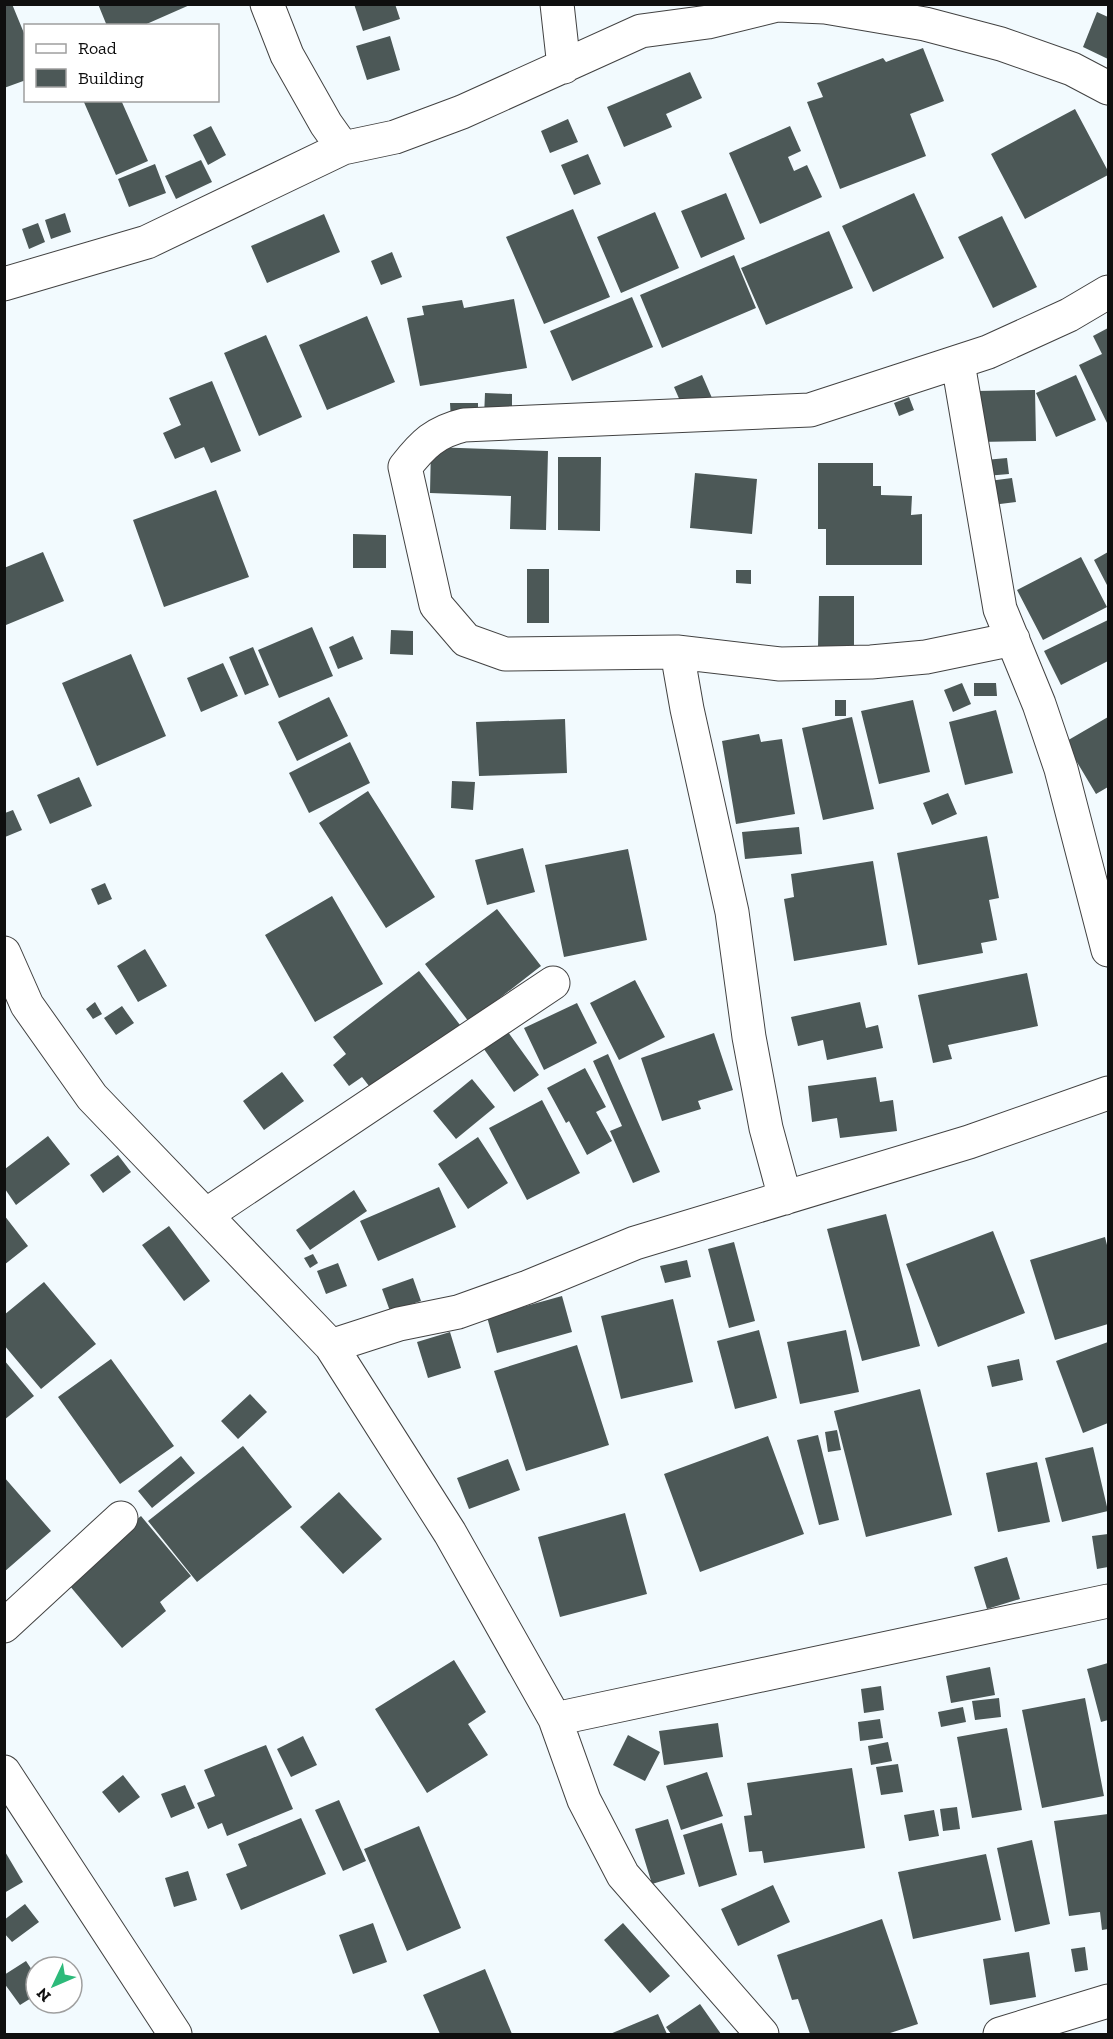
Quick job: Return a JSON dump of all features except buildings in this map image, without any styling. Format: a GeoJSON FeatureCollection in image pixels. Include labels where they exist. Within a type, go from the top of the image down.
{"type":"FeatureCollection","features":[{"type":"Feature","properties":{"kind":"street"},"geometry":{"type":"LineString","coordinates":[[267,4],[287,56],[326,124],[343,148]]}},
{"type":"Feature","properties":{"kind":"street"},"geometry":{"type":"LineString","coordinates":[[557,4],[564,67]]}},
{"type":"Feature","properties":{"kind":"street"},"geometry":{"type":"LineString","coordinates":[[4,284],[147,242],[343,148],[395,138],[462,112],[641,31],[708,22],[777,5],[825,7],[925,24],[1001,44],[1072,69],[1108,88]]}},
{"type":"Feature","properties":{"kind":"street"},"geometry":{"type":"LineString","coordinates":[[1013,639],[926,657],[871,662],[780,664],[677,652],[505,654],[466,640],[436,605],[405,467],[420,448],[445,430],[464,425],[810,410],[988,352],[1069,315],[1108,292]]}},
{"type":"Feature","properties":{"kind":"street"},"geometry":{"type":"LineString","coordinates":[[958,363],[1000,609],[1039,704],[1061,768],[1108,950]]}},
{"type":"Feature","properties":{"kind":"street"},"geometry":{"type":"LineString","coordinates":[[677,652],[687,709],[732,912],[748,1036],[764,1117],[785,1198]]}},
{"type":"Feature","properties":{"kind":"street"},"geometry":{"type":"LineString","coordinates":[[4,952],[27,1005],[92,1097],[331,1346],[450,1533],[555,1719],[584,1800],[623,1875],[762,2034]]}},
{"type":"Feature","properties":{"kind":"street"},"geometry":{"type":"LineString","coordinates":[[206,1215],[553,983]]}},
{"type":"Feature","properties":{"kind":"street"},"geometry":{"type":"LineString","coordinates":[[331,1346],[399,1324],[458,1312],[528,1287],[635,1243],[969,1142],[1108,1093]]}},
{"type":"Feature","properties":{"kind":"street"},"geometry":{"type":"LineString","coordinates":[[4,1626],[121,1518]]}},
{"type":"Feature","properties":{"kind":"street"},"geometry":{"type":"LineString","coordinates":[[555,1719],[1108,1601]]}},
{"type":"Feature","properties":{"kind":"street"},"geometry":{"type":"LineString","coordinates":[[4,1772],[175,2034]]}},
{"type":"Feature","properties":{"kind":"street"},"geometry":{"type":"LineString","coordinates":[[1000,2034],[1108,2001]]}}]}
